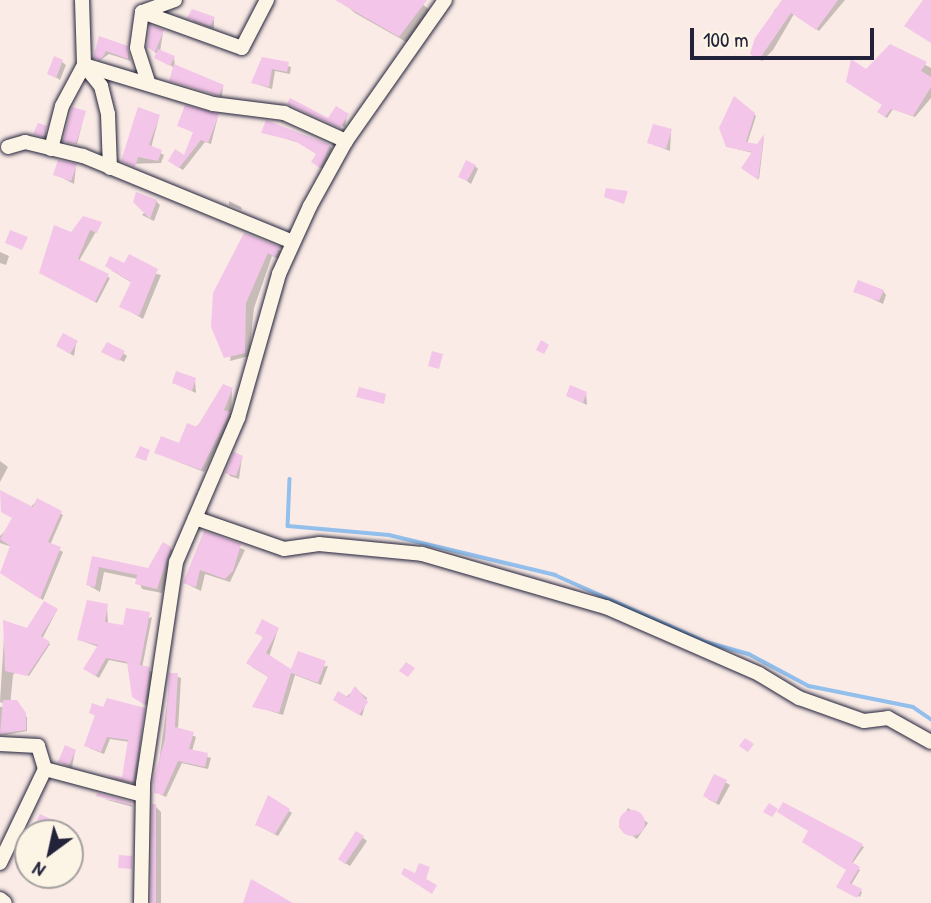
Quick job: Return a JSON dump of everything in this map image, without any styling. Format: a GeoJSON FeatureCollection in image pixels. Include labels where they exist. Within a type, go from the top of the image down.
{"type":"FeatureCollection","features":[{"type":"Feature","properties":{"kind":"street"},"geometry":{"type":"LineString","coordinates":[[51,149],[62,106],[84,65],[82,0]]}},
{"type":"Feature","properties":{"kind":"street"},"geometry":{"type":"LineString","coordinates":[[142,12],[175,0]]}},
{"type":"Feature","properties":{"kind":"street"},"geometry":{"type":"LineString","coordinates":[[142,12],[242,48],[267,0]]}},
{"type":"Feature","properties":{"kind":"street"},"geometry":{"type":"LineString","coordinates":[[141,903],[143,794],[165,615],[176,562],[238,418],[293,242],[346,141],[444,0]]}},
{"type":"Feature","properties":{"kind":"street"},"geometry":{"type":"LineString","coordinates":[[142,12],[137,48],[148,82]]}},
{"type":"Feature","properties":{"kind":"street"},"geometry":{"type":"LineString","coordinates":[[84,65],[148,82],[213,104],[284,113],[346,141]]}},
{"type":"Feature","properties":{"kind":"street"},"geometry":{"type":"LineString","coordinates":[[84,65],[101,86],[108,114],[110,168]]}},
{"type":"Feature","properties":{"kind":"street"},"geometry":{"type":"LineString","coordinates":[[8,147],[25,142],[110,168],[293,242]]}},
{"type":"Feature","properties":{"kind":"street"},"geometry":{"type":"LineString","coordinates":[[195,518],[284,549],[319,544],[422,554],[606,607],[759,674],[799,698],[864,721],[888,718],[931,742]]}},
{"type":"Feature","properties":{"kind":"street"},"geometry":{"type":"LineString","coordinates":[[0,744],[38,746],[45,769],[0,863]]}},
{"type":"Feature","properties":{"kind":"street"},"geometry":{"type":"LineString","coordinates":[[45,769],[143,794]]}},
{"type":"Feature","properties":{"kind":"street"},"geometry":{"type":"LineString","coordinates":[[0,900],[5,903]]}},
{"type":"Feature","properties":{"kind":"building"},"geometry":{"type":"Polygon","coordinates":[[[335,0],[427,0],[399,37],[335,0]]]}},
{"type":"Feature","properties":{"kind":"building"},"geometry":{"type":"Polygon","coordinates":[[[782,0],[838,0],[816,30],[791,13],[759,60],[750,54],[755,38],[782,0]]]}},
{"type":"Feature","properties":{"kind":"building"},"geometry":{"type":"Polygon","coordinates":[[[923,0],[931,0],[931,43],[904,26],[923,0]]]}},
{"type":"Feature","properties":{"kind":"building"},"geometry":{"type":"Polygon","coordinates":[[[192,9],[215,17],[210,26],[187,18],[192,9]]]}},
{"type":"Feature","properties":{"kind":"building"},"geometry":{"type":"Polygon","coordinates":[[[150,25],[164,30],[155,52],[147,47],[150,25]]]}},
{"type":"Feature","properties":{"kind":"building"},"geometry":{"type":"Polygon","coordinates":[[[99,36],[128,46],[128,59],[106,51],[101,60],[93,58],[99,36]]]}},
{"type":"Feature","properties":{"kind":"building"},"geometry":{"type":"Polygon","coordinates":[[[890,44],[927,62],[921,71],[931,77],[931,87],[913,116],[891,109],[885,117],[877,112],[882,105],[846,82],[851,59],[866,69],[890,44]]]}},
{"type":"Feature","properties":{"kind":"building"},"geometry":{"type":"Polygon","coordinates":[[[158,49],[175,56],[170,66],[154,58],[158,49]]]}},
{"type":"Feature","properties":{"kind":"building"},"geometry":{"type":"Polygon","coordinates":[[[54,56],[63,60],[56,78],[47,74],[54,56]]]}},
{"type":"Feature","properties":{"kind":"building"},"geometry":{"type":"Polygon","coordinates":[[[262,57],[289,62],[287,72],[272,69],[269,87],[251,83],[262,57]]]}},
{"type":"Feature","properties":{"kind":"building"},"geometry":{"type":"Polygon","coordinates":[[[174,64],[224,85],[219,95],[169,81],[174,64]]]}},
{"type":"Feature","properties":{"kind":"building"},"geometry":{"type":"Polygon","coordinates":[[[734,96],[755,113],[746,142],[757,144],[764,134],[758,180],[741,168],[752,152],[726,147],[719,128],[734,96]]]}},
{"type":"Feature","properties":{"kind":"building"},"geometry":{"type":"Polygon","coordinates":[[[290,98],[328,118],[336,106],[349,114],[340,128],[287,104],[290,98]]]}},
{"type":"Feature","properties":{"kind":"building"},"geometry":{"type":"Polygon","coordinates":[[[185,105],[219,114],[208,143],[201,140],[179,168],[168,161],[175,149],[184,155],[193,132],[177,126],[185,105]]]}},
{"type":"Feature","properties":{"kind":"building"},"geometry":{"type":"Polygon","coordinates":[[[72,107],[86,111],[76,144],[63,141],[72,107]]]}},
{"type":"Feature","properties":{"kind":"building"},"geometry":{"type":"Polygon","coordinates":[[[138,107],[160,115],[149,145],[162,150],[158,161],[138,157],[135,167],[121,161],[138,107]]]}},
{"type":"Feature","properties":{"kind":"building"},"geometry":{"type":"Polygon","coordinates":[[[266,120],[330,145],[320,168],[311,162],[316,154],[295,141],[261,133],[266,120]]]}},
{"type":"Feature","properties":{"kind":"building"},"geometry":{"type":"Polygon","coordinates":[[[38,123],[47,126],[44,137],[33,134],[38,123]]]}},
{"type":"Feature","properties":{"kind":"building"},"geometry":{"type":"Polygon","coordinates":[[[653,124],[672,129],[666,149],[647,143],[653,124]]]}},
{"type":"Feature","properties":{"kind":"building"},"geometry":{"type":"Polygon","coordinates":[[[58,160],[77,164],[71,181],[53,175],[58,160]]]}},
{"type":"Feature","properties":{"kind":"building"},"geometry":{"type":"Polygon","coordinates":[[[466,160],[476,165],[467,181],[458,177],[466,160]]]}},
{"type":"Feature","properties":{"kind":"building"},"geometry":{"type":"Polygon","coordinates":[[[606,188],[628,191],[624,204],[604,197],[606,188]]]}},
{"type":"Feature","properties":{"kind":"building"},"geometry":{"type":"Polygon","coordinates":[[[136,192],[157,200],[150,219],[133,202],[136,192]]]}},
{"type":"Feature","properties":{"kind":"building"},"geometry":{"type":"Polygon","coordinates":[[[83,216],[102,222],[97,233],[90,230],[78,259],[109,274],[95,302],[39,273],[54,225],[71,232],[83,216]]]}},
{"type":"Feature","properties":{"kind":"building"},"geometry":{"type":"Polygon","coordinates":[[[10,230],[28,237],[22,250],[5,243],[10,230]]]}},
{"type":"Feature","properties":{"kind":"building"},"geometry":{"type":"Polygon","coordinates":[[[244,233],[280,247],[275,257],[268,253],[246,303],[245,353],[224,358],[211,327],[213,293],[244,233]]]}},
{"type":"Feature","properties":{"kind":"building"},"geometry":{"type":"Polygon","coordinates":[[[129,254],[158,269],[139,316],[119,307],[131,282],[105,266],[110,256],[124,263],[129,254]]]}},
{"type":"Feature","properties":{"kind":"building"},"geometry":{"type":"Polygon","coordinates":[[[858,280],[884,290],[879,301],[853,292],[858,280]]]}},
{"type":"Feature","properties":{"kind":"building"},"geometry":{"type":"Polygon","coordinates":[[[63,333],[78,341],[70,354],[56,346],[63,333]]]}},
{"type":"Feature","properties":{"kind":"building"},"geometry":{"type":"Polygon","coordinates":[[[541,340],[549,345],[544,354],[536,350],[541,340]]]}},
{"type":"Feature","properties":{"kind":"building"},"geometry":{"type":"Polygon","coordinates":[[[107,342],[125,351],[119,361],[101,352],[107,342]]]}},
{"type":"Feature","properties":{"kind":"building"},"geometry":{"type":"Polygon","coordinates":[[[432,351],[443,354],[439,369],[428,366],[432,351]]]}},
{"type":"Feature","properties":{"kind":"building"},"geometry":{"type":"Polygon","coordinates":[[[176,371],[196,378],[192,391],[172,383],[176,371]]]}},
{"type":"Feature","properties":{"kind":"building"},"geometry":{"type":"Polygon","coordinates":[[[223,384],[233,388],[224,410],[230,412],[201,470],[154,453],[161,436],[179,443],[187,423],[197,427],[223,384]]]}},
{"type":"Feature","properties":{"kind":"building"},"geometry":{"type":"Polygon","coordinates":[[[570,385],[587,392],[583,403],[566,396],[570,385]]]}},
{"type":"Feature","properties":{"kind":"building"},"geometry":{"type":"Polygon","coordinates":[[[359,387],[386,394],[384,404],[356,397],[359,387]]]}},
{"type":"Feature","properties":{"kind":"building"},"geometry":{"type":"Polygon","coordinates":[[[140,446],[150,450],[146,461],[135,457],[140,446]]]}},
{"type":"Feature","properties":{"kind":"building"},"geometry":{"type":"Polygon","coordinates":[[[234,452],[243,456],[236,476],[225,473],[234,452]]]}},
{"type":"Feature","properties":{"kind":"building"},"geometry":{"type":"Polygon","coordinates":[[[0,490],[33,507],[37,498],[62,511],[48,542],[61,547],[40,599],[0,573],[10,546],[0,539],[12,518],[1,512],[0,490]]]}},
{"type":"Feature","properties":{"kind":"building"},"geometry":{"type":"Polygon","coordinates":[[[204,531],[241,544],[233,571],[225,579],[200,570],[196,587],[183,583],[204,531]]]}},
{"type":"Feature","properties":{"kind":"building"},"geometry":{"type":"Polygon","coordinates":[[[163,542],[171,547],[157,589],[135,584],[137,575],[99,567],[95,587],[86,585],[92,556],[148,568],[163,542]]]}},
{"type":"Feature","properties":{"kind":"building"},"geometry":{"type":"Polygon","coordinates":[[[87,600],[108,604],[105,622],[123,625],[126,608],[150,612],[140,665],[150,667],[145,705],[132,697],[127,662],[106,658],[96,676],[83,669],[98,645],[77,640],[87,600]]]}},
{"type":"Feature","properties":{"kind":"building"},"geometry":{"type":"Polygon","coordinates":[[[44,601],[58,609],[41,636],[50,642],[27,676],[5,671],[3,620],[27,628],[44,601]]]}},
{"type":"Feature","properties":{"kind":"building"},"geometry":{"type":"Polygon","coordinates":[[[262,619],[279,628],[266,653],[291,669],[298,651],[326,661],[318,683],[291,673],[279,713],[252,707],[268,677],[246,663],[263,637],[255,633],[262,619]]]}},
{"type":"Feature","properties":{"kind":"building"},"geometry":{"type":"Polygon","coordinates":[[[406,662],[415,668],[408,677],[399,671],[406,662]]]}},
{"type":"Feature","properties":{"kind":"building"},"geometry":{"type":"Polygon","coordinates":[[[169,673],[178,673],[175,727],[194,732],[189,749],[208,753],[205,767],[178,761],[163,795],[154,793],[153,781],[165,739],[169,673]]]}},
{"type":"Feature","properties":{"kind":"building"},"geometry":{"type":"Polygon","coordinates":[[[355,686],[368,702],[359,715],[333,700],[338,691],[348,697],[355,686]]]}},
{"type":"Feature","properties":{"kind":"building"},"geometry":{"type":"Polygon","coordinates":[[[107,698],[145,708],[133,782],[102,774],[122,777],[128,740],[107,737],[101,752],[84,746],[95,715],[89,713],[92,703],[103,707],[107,698]]]}},
{"type":"Feature","properties":{"kind":"building"},"geometry":{"type":"Polygon","coordinates":[[[3,700],[17,700],[26,713],[26,730],[0,734],[3,700]]]}},
{"type":"Feature","properties":{"kind":"building"},"geometry":{"type":"Polygon","coordinates":[[[745,738],[754,744],[748,752],[739,746],[745,738]]]}},
{"type":"Feature","properties":{"kind":"building"},"geometry":{"type":"Polygon","coordinates":[[[65,745],[76,750],[69,765],[58,762],[65,745]]]}},
{"type":"Feature","properties":{"kind":"building"},"geometry":{"type":"Polygon","coordinates":[[[714,774],[727,780],[716,803],[703,796],[714,774]]]}},
{"type":"Feature","properties":{"kind":"building"},"geometry":{"type":"Polygon","coordinates":[[[97,793],[131,802],[131,805],[96,796],[97,793]]]}},
{"type":"Feature","properties":{"kind":"building"},"geometry":{"type":"Polygon","coordinates":[[[268,795],[290,809],[275,834],[255,825],[268,795]]]}},
{"type":"Feature","properties":{"kind":"building"},"geometry":{"type":"Polygon","coordinates":[[[783,802],[863,844],[852,862],[860,867],[850,883],[862,889],[857,898],[836,887],[846,870],[802,842],[808,831],[777,812],[783,802]]]}},
{"type":"Feature","properties":{"kind":"building"},"geometry":{"type":"Polygon","coordinates":[[[769,803],[778,809],[772,817],[763,812],[769,803]]]}},
{"type":"Feature","properties":{"kind":"building"},"geometry":{"type":"Polygon","coordinates":[[[152,804],[156,804],[156,903],[151,903],[152,804]]]}},
{"type":"Feature","properties":{"kind":"building"},"geometry":{"type":"Polygon","coordinates":[[[632,810],[642,813],[645,823],[642,833],[632,836],[622,833],[619,823],[622,813],[632,810]]]}},
{"type":"Feature","properties":{"kind":"building"},"geometry":{"type":"Polygon","coordinates":[[[40,814],[50,819],[38,819],[40,814]]]}},
{"type":"Feature","properties":{"kind":"building"},"geometry":{"type":"Polygon","coordinates":[[[356,831],[364,836],[345,864],[338,859],[356,831]]]}},
{"type":"Feature","properties":{"kind":"building"},"geometry":{"type":"Polygon","coordinates":[[[119,855],[132,856],[132,869],[118,868],[119,855]]]}},
{"type":"Feature","properties":{"kind":"building"},"geometry":{"type":"Polygon","coordinates":[[[419,863],[430,867],[426,879],[437,885],[432,894],[401,874],[404,868],[415,873],[419,863]]]}},
{"type":"Feature","properties":{"kind":"building"},"geometry":{"type":"Polygon","coordinates":[[[251,879],[293,903],[243,903],[251,879]]]}},
{"type":"Feature","properties":{"kind":"waterway"},"geometry":{"type":"LineString","coordinates":[[290,479],[288,526],[389,535],[555,575],[706,642],[749,654],[809,686],[913,707],[931,719]]}}]}
